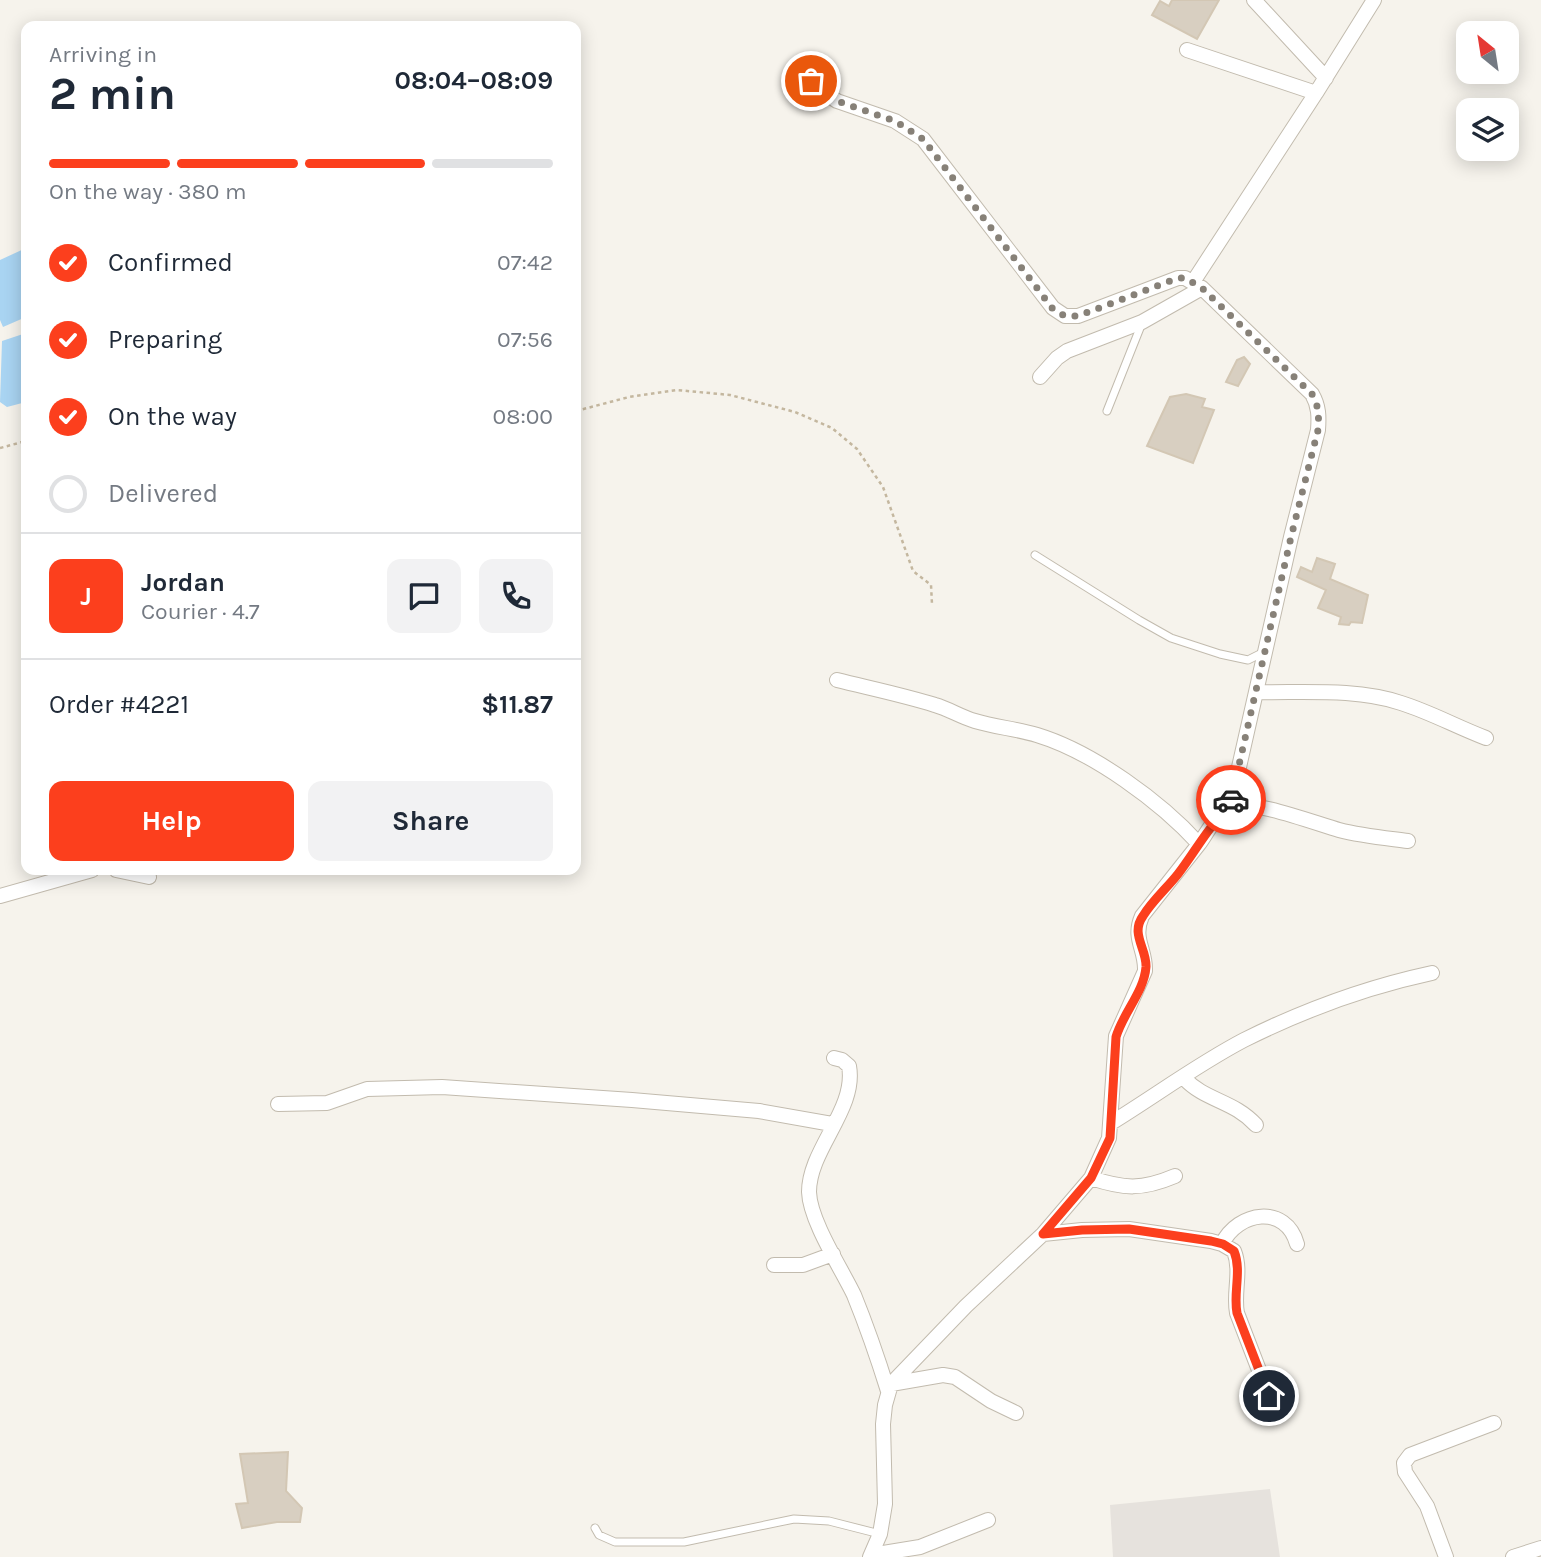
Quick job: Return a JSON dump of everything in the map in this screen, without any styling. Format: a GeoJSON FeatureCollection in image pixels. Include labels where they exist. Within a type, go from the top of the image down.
{"type":"FeatureCollection","features":[{"type":"Feature","properties":{"kind":"street"},"geometry":{"type":"LineString","coordinates":[[1254,0],[1326,78]]}},
{"type":"Feature","properties":{"kind":"street"},"geometry":{"type":"LineString","coordinates":[[1040,377],[1067,351],[1142,322],[1197,285],[1374,0]]}},
{"type":"Feature","properties":{"kind":"street"},"geometry":{"type":"LineString","coordinates":[[1186,50],[1316,93]]}},
{"type":"Feature","properties":{"kind":"street"},"geometry":{"type":"LineString","coordinates":[[811,81],[837,101],[895,121],[923,139],[1058,313],[1078,316],[1169,280],[1185,278],[1197,285],[1312,394],[1318,409],[1318,430],[1230,807],[1142,916],[1139,925],[1137,934],[1146,962],[1145,971],[1116,1037],[1112,1068],[1110,1138],[1091,1178],[1043,1234],[966,1306],[890,1387]]}},
{"type":"Feature","properties":{"kind":"street"},"geometry":{"type":"LineString","coordinates":[[837,680],[922,701],[970,720],[1020,730],[1052,740],[1126,782],[1178,822],[1199,844]]}},
{"type":"Feature","properties":{"kind":"street"},"geometry":{"type":"LineString","coordinates":[[1256,692],[1379,698],[1399,702],[1486,738]]}},
{"type":"Feature","properties":{"kind":"street"},"geometry":{"type":"LineString","coordinates":[[1230,807],[1257,807],[1340,830],[1408,841]]}},
{"type":"Feature","properties":{"kind":"street"},"geometry":{"type":"LineString","coordinates":[[0,896],[74,875]]}},
{"type":"Feature","properties":{"kind":"street"},"geometry":{"type":"LineString","coordinates":[[1111,1124],[1243,1041],[1318,1007],[1385,983],[1432,973]]}},
{"type":"Feature","properties":{"kind":"street"},"geometry":{"type":"LineString","coordinates":[[834,1058],[847,1064],[850,1076],[845,1099],[813,1169],[809,1193],[811,1206],[870,1334],[890,1387],[883,1424],[885,1504],[880,1534],[871,1556]]}},
{"type":"Feature","properties":{"kind":"street"},"geometry":{"type":"LineString","coordinates":[[1184,1078],[1203,1093],[1240,1110],[1256,1125]]}},
{"type":"Feature","properties":{"kind":"street"},"geometry":{"type":"LineString","coordinates":[[278,1104],[327,1103],[368,1089],[442,1087],[759,1111],[832,1124]]}},
{"type":"Feature","properties":{"kind":"street"},"geometry":{"type":"LineString","coordinates":[[1091,1178],[1113,1185],[1134,1187],[1155,1185],[1175,1176]]}},
{"type":"Feature","properties":{"kind":"street"},"geometry":{"type":"LineString","coordinates":[[1223,1244],[1233,1228],[1241,1222],[1262,1217],[1271,1217],[1286,1224],[1292,1230],[1297,1244]]}},
{"type":"Feature","properties":{"kind":"street"},"geometry":{"type":"LineString","coordinates":[[1043,1234],[1129,1229],[1223,1244],[1234,1251],[1237,1258],[1237,1313],[1269,1396]]}},
{"type":"Feature","properties":{"kind":"street"},"geometry":{"type":"LineString","coordinates":[[774,1265],[803,1265],[833,1254]]}},
{"type":"Feature","properties":{"kind":"street"},"geometry":{"type":"LineString","coordinates":[[890,1387],[943,1376],[955,1377],[991,1401],[1016,1413]]}},
{"type":"Feature","properties":{"kind":"street"},"geometry":{"type":"LineString","coordinates":[[1446,1557],[1427,1506],[1405,1472],[1404,1463],[1410,1455],[1494,1423]]}},
{"type":"Feature","properties":{"kind":"street"},"geometry":{"type":"LineString","coordinates":[[871,1556],[920,1548],[988,1520]]}},
{"type":"Feature","properties":{"kind":"street"},"geometry":{"type":"LineString","coordinates":[[1513,1557],[1541,1548]]}},
{"type":"Feature","properties":{"kind":"lane"},"geometry":{"type":"LineString","coordinates":[[1107,411],[1142,322]]}},
{"type":"Feature","properties":{"kind":"lane"},"geometry":{"type":"LineString","coordinates":[[1035,555],[1171,638],[1248,660],[1265,651]]}},
{"type":"Feature","properties":{"kind":"lane"},"geometry":{"type":"LineString","coordinates":[[595,1528],[606,1540],[629,1542],[696,1540],[794,1519],[829,1521],[880,1534]]}},
{"type":"Feature","properties":{"kind":"path"},"geometry":{"type":"LineString","coordinates":[[581,410],[629,397],[677,390],[730,395],[795,412],[832,428],[857,449],[883,486],[914,571],[931,584],[932,604]]}},
{"type":"Feature","properties":{"kind":"path"},"geometry":{"type":"LineString","coordinates":[[0,448],[21,442]]}},
{"type":"Feature","properties":{"kind":"shaded area"},"geometry":{"type":"Polygon","coordinates":[[[1270,1489],[1280,1557],[1113,1557],[1110,1505],[1270,1489]]]}},
{"type":"Feature","properties":{"kind":"water"},"geometry":{"type":"Polygon","coordinates":[[[21,250],[21,319],[3,327],[0,320],[0,260],[21,250]]]}},
{"type":"Feature","properties":{"kind":"water"},"geometry":{"type":"Polygon","coordinates":[[[21,335],[21,403],[7,407],[0,402],[2,341],[21,335]]]}},
{"type":"Feature","properties":{"kind":"building"},"geometry":{"type":"Polygon","coordinates":[[[1172,0],[1219,0],[1197,39],[1152,15],[1160,1],[1169,6],[1172,0]]]}},
{"type":"Feature","properties":{"kind":"building"},"geometry":{"type":"Polygon","coordinates":[[[1244,357],[1250,364],[1238,386],[1226,382],[1237,360],[1244,357]]]}},
{"type":"Feature","properties":{"kind":"building"},"geometry":{"type":"Polygon","coordinates":[[[1186,394],[1205,399],[1202,407],[1214,410],[1193,463],[1147,446],[1170,397],[1186,394]]]}},
{"type":"Feature","properties":{"kind":"building"},"geometry":{"type":"Polygon","coordinates":[[[1317,558],[1335,564],[1330,579],[1368,595],[1362,623],[1339,624],[1341,617],[1318,608],[1326,590],[1297,577],[1301,567],[1312,572],[1317,558]]]}},
{"type":"Feature","properties":{"kind":"building"},"geometry":{"type":"Polygon","coordinates":[[[288,1452],[286,1491],[302,1508],[300,1522],[277,1522],[242,1528],[236,1504],[248,1503],[240,1454],[288,1452]]]}},
{"type":"Feature","properties":{"kind":"way so far"},"geometry":{"type":"LineString","coordinates":[[811,81],[837,101],[895,121],[923,139],[1058,313],[1078,316],[1169,280],[1185,278],[1202,288],[1220,309],[1312,394],[1318,409],[1318,430],[1231,800]]}},
{"type":"Feature","properties":{"kind":"route"},"geometry":{"type":"LineString","coordinates":[[1231,800],[1230,807],[1142,916],[1137,934],[1146,962],[1145,971],[1143,981],[1119,1025],[1114,1046],[1110,1138],[1091,1178],[1043,1234],[1129,1229],[1211,1241],[1234,1251],[1237,1258],[1237,1313],[1269,1396]]}}]}
